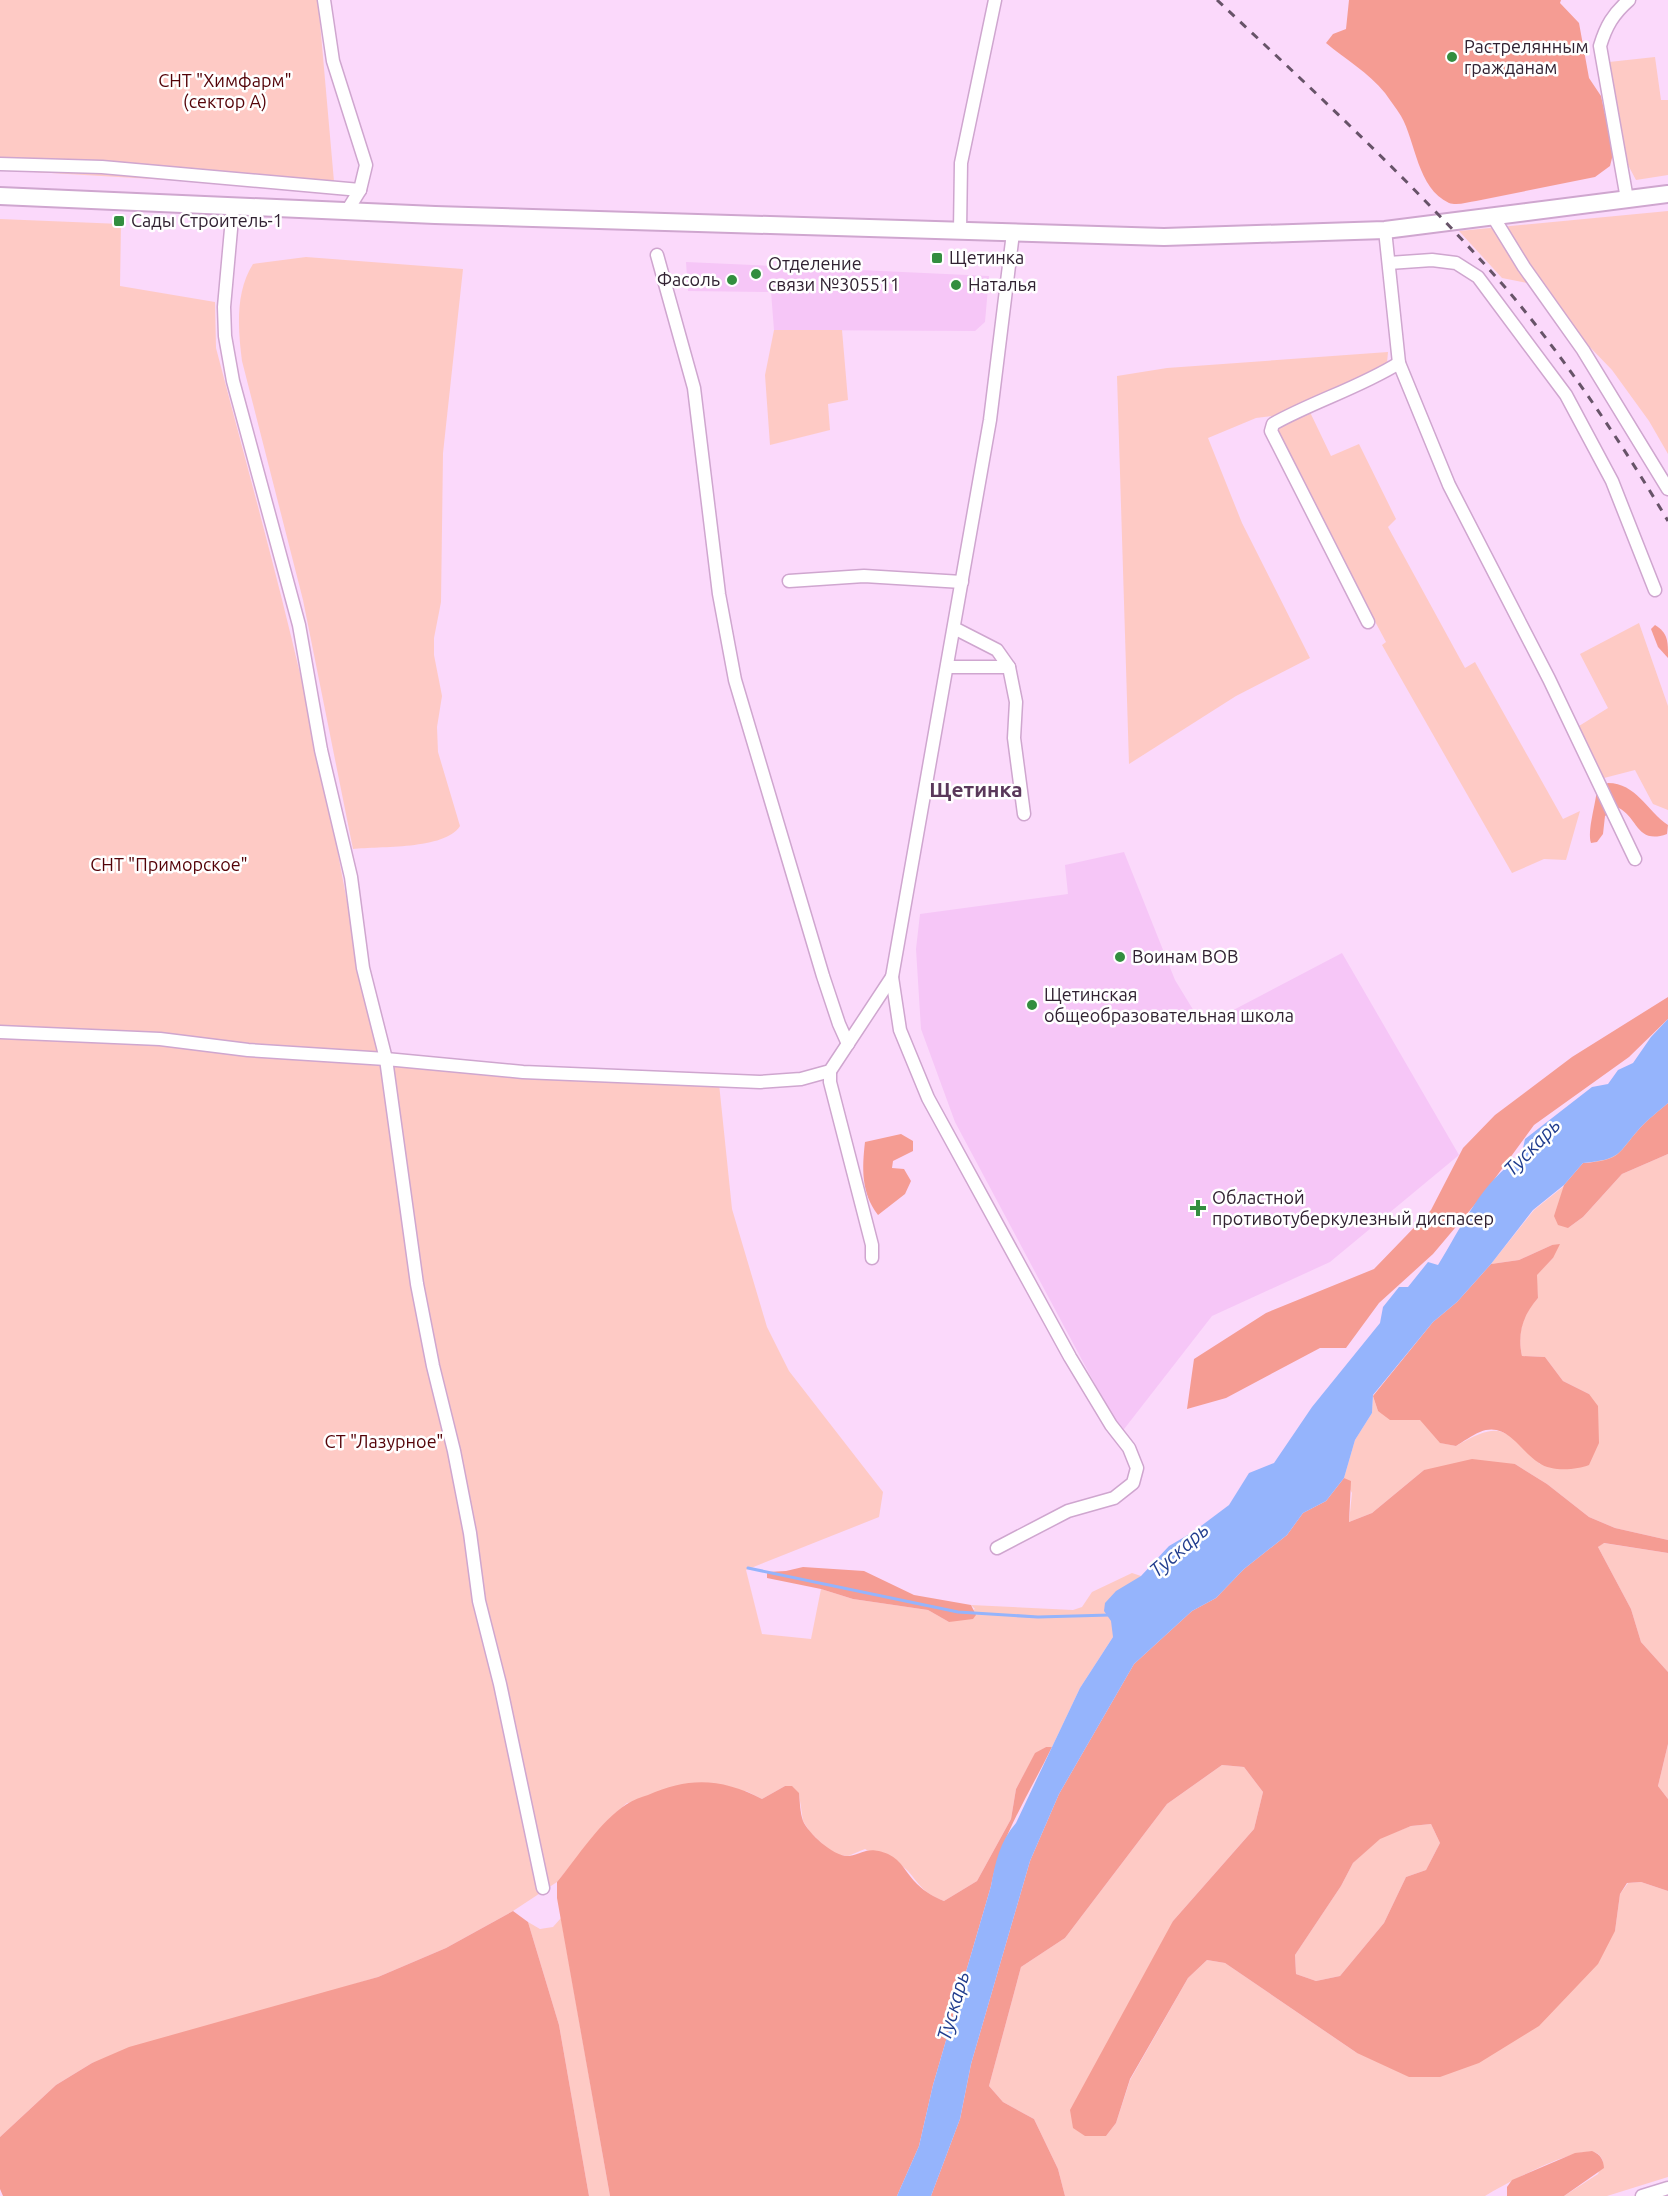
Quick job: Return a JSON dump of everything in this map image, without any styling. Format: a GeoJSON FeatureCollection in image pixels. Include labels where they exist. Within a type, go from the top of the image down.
{"type":"FeatureCollection","features":[{"type":"Feature","properties":{"kind":"main road"},"geometry":{"type":"LineString","coordinates":[[0,196],[233,207],[1164,237],[1384,230],[1668,194]]}},
{"type":"Feature","properties":{"kind":"street"},"geometry":{"type":"LineString","coordinates":[[324,0],[333,61],[366,165],[360,190],[347,211]]}},
{"type":"Feature","properties":{"kind":"street"},"geometry":{"type":"LineString","coordinates":[[960,231],[961,163],[995,0]]}},
{"type":"Feature","properties":{"kind":"street"},"geometry":{"type":"LineString","coordinates":[[1627,199],[1600,46],[1610,20],[1629,0]]}},
{"type":"Feature","properties":{"kind":"street"},"geometry":{"type":"LineString","coordinates":[[0,164],[102,168],[360,190]]}},
{"type":"Feature","properties":{"kind":"street"},"geometry":{"type":"LineString","coordinates":[[233,207],[224,307],[229,358],[243,421],[298,625],[321,750],[351,877],[363,968],[386,1059],[417,1284],[430,1354],[469,1525],[479,1601],[500,1684],[543,1888]]}},
{"type":"Feature","properties":{"kind":"street"},"geometry":{"type":"LineString","coordinates":[[1492,215],[1524,267],[1582,350],[1668,489]]}},
{"type":"Feature","properties":{"kind":"street"},"geometry":{"type":"LineString","coordinates":[[1384,230],[1399,363],[1449,485],[1549,679],[1635,859]]}},
{"type":"Feature","properties":{"kind":"street"},"geometry":{"type":"LineString","coordinates":[[997,1548],[1068,1511],[1114,1498],[1133,1483],[1137,1468],[1129,1448],[1111,1425],[1070,1357],[928,1098],[900,1030],[892,977],[904,897],[990,420],[1013,233]]}},
{"type":"Feature","properties":{"kind":"street"},"geometry":{"type":"LineString","coordinates":[[657,255],[694,388],[719,594],[735,680],[836,1014],[848,1044]]}},
{"type":"Feature","properties":{"kind":"street"},"geometry":{"type":"LineString","coordinates":[[1389,263],[1432,260],[1456,263],[1478,277],[1566,395],[1612,481],[1655,590]]}},
{"type":"Feature","properties":{"kind":"street"},"geometry":{"type":"LineString","coordinates":[[1368,622],[1271,431],[1273,424],[1290,414],[1376,377],[1399,363]]}},
{"type":"Feature","properties":{"kind":"street"},"geometry":{"type":"LineString","coordinates":[[789,581],[864,576],[962,582]]}},
{"type":"Feature","properties":{"kind":"street"},"geometry":{"type":"LineString","coordinates":[[954,628],[997,650],[1009,667],[1017,702],[1014,738],[1024,814]]}},
{"type":"Feature","properties":{"kind":"street"},"geometry":{"type":"LineString","coordinates":[[947,667],[1009,667]]}},
{"type":"Feature","properties":{"kind":"street"},"geometry":{"type":"LineString","coordinates":[[872,1258],[872,1245],[830,1082],[830,1071],[892,977]]}},
{"type":"Feature","properties":{"kind":"street"},"geometry":{"type":"LineString","coordinates":[[0,1032],[160,1039],[256,1051],[386,1059],[523,1072],[760,1082],[801,1079],[830,1071]]}},
{"type":"Feature","properties":{"kind":"street"},"geometry":{"type":"LineString","coordinates":[[1642,2196],[1668,2188]]}},
{"type":"Feature","properties":{"kind":"shaded area"},"geometry":{"type":"Polygon","coordinates":[[[1349,0],[1561,0],[1560,3],[1579,23],[1589,78],[1601,96],[1613,154],[1610,166],[1595,177],[1462,204],[1449,203],[1430,187],[1401,116],[1385,93],[1326,43],[1333,34],[1346,29],[1349,0]]]}},
{"type":"Feature","properties":{"kind":"shaded area"},"geometry":{"type":"Polygon","coordinates":[[[686,262],[989,276],[985,322],[975,331],[774,330],[771,292],[688,291],[686,262]]]}},
{"type":"Feature","properties":{"kind":"shaded area"},"geometry":{"type":"Polygon","coordinates":[[[1655,625],[1663,631],[1666,638],[1668,658],[1658,647],[1651,629],[1655,625]]]}},
{"type":"Feature","properties":{"kind":"shaded area"},"geometry":{"type":"Polygon","coordinates":[[[1608,783],[1618,784],[1641,799],[1668,825],[1667,834],[1650,836],[1644,833],[1619,808],[1605,816],[1603,834],[1597,842],[1591,843],[1591,824],[1597,788],[1608,783]]]}},
{"type":"Feature","properties":{"kind":"shaded area","name":"Областной противотуберкулезный диспасер"},"geometry":{"type":"Polygon","coordinates":[[[1124,852],[1175,980],[1203,1026],[1342,953],[1459,1155],[1330,1262],[1212,1316],[1121,1433],[955,1122],[921,1029],[916,949],[920,914],[1068,894],[1065,865],[1124,852]]]}},
{"type":"Feature","properties":{"kind":"shaded area"},"geometry":{"type":"Polygon","coordinates":[[[1668,997],[1668,1019],[1629,1057],[1534,1125],[1482,1196],[1433,1254],[1379,1303],[1346,1348],[1320,1348],[1226,1398],[1187,1409],[1194,1359],[1266,1313],[1374,1269],[1431,1210],[1463,1148],[1495,1115],[1572,1057],[1668,997]]]}},
{"type":"Feature","properties":{"kind":"shaded area"},"geometry":{"type":"Polygon","coordinates":[[[1668,1103],[1668,1154],[1622,1174],[1583,1217],[1568,1228],[1558,1225],[1554,1216],[1564,1185],[1583,1163],[1605,1160],[1618,1154],[1643,1125],[1668,1103]]]}},
{"type":"Feature","properties":{"kind":"shaded area"},"geometry":{"type":"Polygon","coordinates":[[[901,1134],[913,1141],[913,1151],[893,1161],[892,1168],[904,1169],[911,1181],[905,1194],[878,1215],[868,1198],[864,1180],[865,1142],[901,1134]]]}},
{"type":"Feature","properties":{"kind":"shaded area"},"geometry":{"type":"Polygon","coordinates":[[[1560,1244],[1553,1258],[1537,1275],[1538,1298],[1528,1311],[1522,1325],[1520,1340],[1522,1356],[1545,1357],[1563,1381],[1589,1394],[1598,1406],[1599,1443],[1589,1465],[1564,1469],[1544,1466],[1506,1434],[1498,1431],[1480,1432],[1456,1446],[1440,1443],[1420,1420],[1390,1420],[1378,1411],[1373,1396],[1433,1322],[1457,1302],[1491,1264],[1519,1260],[1552,1245],[1560,1244]]]}},
{"type":"Feature","properties":{"kind":"shaded area"},"geometry":{"type":"Polygon","coordinates":[[[1472,1459],[1515,1464],[1547,1484],[1589,1517],[1615,1528],[1668,1540],[1668,1553],[1604,1543],[1598,1547],[1631,1609],[1641,1642],[1668,1672],[1668,1744],[1658,1786],[1668,1799],[1668,1891],[1641,1882],[1627,1883],[1620,1894],[1615,1931],[1598,1964],[1539,2026],[1479,2063],[1440,2077],[1409,2077],[1357,2053],[1225,1963],[1207,1960],[1188,1978],[1130,2079],[1116,2123],[1106,2136],[1085,2136],[1073,2128],[1070,2110],[1173,1921],[1254,1829],[1263,1792],[1244,1767],[1222,1765],[1167,1804],[1065,1938],[1021,1967],[989,2086],[1003,2102],[1034,2119],[1058,2169],[1065,2196],[931,2196],[960,2119],[971,2064],[1030,1861],[1059,1794],[1134,1664],[1192,1611],[1216,1598],[1244,1569],[1287,1535],[1303,1513],[1326,1501],[1344,1478],[1351,1481],[1349,1522],[1372,1513],[1424,1470],[1472,1459]],[[1431,1824],[1411,1826],[1380,1839],[1353,1863],[1341,1886],[1295,1955],[1296,1974],[1316,1981],[1340,1976],[1384,1923],[1406,1877],[1426,1870],[1440,1843],[1431,1824]]]}},
{"type":"Feature","properties":{"kind":"shaded area"},"geometry":{"type":"Polygon","coordinates":[[[803,1567],[864,1571],[914,1595],[971,1605],[976,1615],[973,1619],[949,1622],[928,1610],[853,1599],[821,1589],[767,1578],[767,1572],[803,1567]]]}},
{"type":"Feature","properties":{"kind":"shaded area"},"geometry":{"type":"Polygon","coordinates":[[[1046,1747],[1052,1747],[1008,1833],[995,1868],[933,2085],[919,2146],[897,2196],[610,2196],[557,1898],[557,1882],[607,1820],[632,1801],[677,1785],[705,1782],[719,1784],[762,1799],[785,1786],[792,1786],[799,1793],[803,1821],[810,1832],[823,1844],[843,1856],[871,1850],[888,1854],[901,1864],[920,1887],[944,1901],[977,1881],[1011,1819],[1016,1789],[1035,1753],[1046,1747]]]}},
{"type":"Feature","properties":{"kind":"shaded area"},"geometry":{"type":"Polygon","coordinates":[[[513,1911],[528,1922],[559,2025],[589,2196],[3,2196],[0,2189],[0,2137],[56,2085],[92,2063],[129,2047],[378,1977],[446,1948],[513,1911]]]}},
{"type":"Feature","properties":{"kind":"shaded area"},"geometry":{"type":"Polygon","coordinates":[[[1592,2151],[1601,2158],[1604,2168],[1564,2196],[1507,2196],[1507,2187],[1512,2180],[1575,2153],[1592,2151]]]}},
{"type":"Feature","properties":{"kind":"green space","name":"СНТ \"Химфарм\" (сектор А)"},"geometry":{"type":"Polygon","coordinates":[[[0,0],[318,0],[335,193],[236,184],[0,170],[0,0]]]}},
{"type":"Feature","properties":{"kind":"green space"},"geometry":{"type":"Polygon","coordinates":[[[1655,57],[1661,100],[1668,100],[1668,175],[1636,180],[1628,165],[1609,62],[1655,57]]]}},
{"type":"Feature","properties":{"kind":"green space"},"geometry":{"type":"Polygon","coordinates":[[[1668,211],[1668,454],[1649,421],[1612,370],[1584,341],[1547,287],[1502,278],[1459,231],[1668,211]]]}},
{"type":"Feature","properties":{"kind":"green space","name":"СТ \"Лазурное\""},"geometry":{"type":"Polygon","coordinates":[[[0,219],[121,224],[120,286],[215,302],[216,348],[282,598],[313,728],[378,1055],[633,1073],[718,1074],[732,1209],[767,1327],[789,1371],[883,1492],[879,1517],[746,1570],[762,1634],[811,1639],[821,1589],[853,1599],[928,1610],[949,1622],[975,1609],[971,1605],[1073,1610],[1082,1607],[1092,1592],[1132,1573],[1141,1576],[1113,1637],[1080,1688],[1052,1747],[1046,1747],[1035,1754],[1016,1789],[1011,1819],[977,1881],[944,1901],[927,1892],[904,1867],[888,1858],[865,1849],[848,1856],[833,1854],[810,1832],[803,1821],[799,1794],[785,1786],[762,1799],[746,1791],[627,1803],[609,1819],[557,1882],[513,1911],[446,1948],[378,1977],[92,2063],[56,2085],[0,2137],[0,219]]]}},
{"type":"Feature","properties":{"kind":"green space"},"geometry":{"type":"Polygon","coordinates":[[[306,257],[463,269],[443,453],[441,602],[434,638],[434,655],[442,696],[437,727],[438,752],[460,826],[452,834],[426,843],[353,849],[303,600],[242,361],[239,311],[243,287],[253,264],[306,257]]]}},
{"type":"Feature","properties":{"kind":"green space"},"geometry":{"type":"Polygon","coordinates":[[[774,330],[842,330],[848,400],[828,404],[830,430],[770,445],[765,375],[774,330]]]}},
{"type":"Feature","properties":{"kind":"green space"},"geometry":{"type":"Polygon","coordinates":[[[1388,352],[1387,363],[1372,374],[1273,416],[1256,418],[1208,438],[1242,523],[1310,658],[1236,696],[1129,764],[1117,376],[1167,368],[1388,352]]]}},
{"type":"Feature","properties":{"kind":"green space"},"geometry":{"type":"Polygon","coordinates":[[[1308,408],[1331,456],[1359,444],[1396,519],[1388,527],[1465,668],[1475,662],[1563,819],[1580,811],[1566,860],[1544,859],[1512,873],[1382,645],[1386,642],[1275,427],[1308,408]]]}},
{"type":"Feature","properties":{"kind":"green space"},"geometry":{"type":"Polygon","coordinates":[[[1639,623],[1668,706],[1668,810],[1653,804],[1635,770],[1604,778],[1579,726],[1608,708],[1580,654],[1639,623]]]}},
{"type":"Feature","properties":{"kind":"green space"},"geometry":{"type":"Polygon","coordinates":[[[1668,1103],[1640,1127],[1568,1228],[1583,1217],[1622,1174],[1668,1154],[1668,1540],[1615,1528],[1589,1517],[1547,1484],[1515,1464],[1424,1470],[1372,1513],[1349,1522],[1352,1493],[1344,1478],[1355,1440],[1372,1413],[1373,1396],[1378,1411],[1420,1419],[1441,1443],[1456,1446],[1484,1433],[1502,1432],[1510,1436],[1540,1464],[1589,1394],[1563,1381],[1545,1357],[1522,1356],[1520,1340],[1522,1325],[1528,1311],[1538,1298],[1536,1275],[1553,1258],[1552,1245],[1519,1260],[1491,1264],[1534,1210],[1668,1103]]]}},
{"type":"Feature","properties":{"kind":"green space"},"geometry":{"type":"Polygon","coordinates":[[[1603,1543],[1668,1553],[1668,1672],[1641,1642],[1631,1609],[1598,1547],[1603,1543]]]}},
{"type":"Feature","properties":{"kind":"green space"},"geometry":{"type":"Polygon","coordinates":[[[1668,1744],[1668,1799],[1658,1786],[1668,1744]]]}},
{"type":"Feature","properties":{"kind":"green space"},"geometry":{"type":"Polygon","coordinates":[[[1222,1765],[1244,1767],[1263,1792],[1254,1829],[1173,1921],[1106,2136],[1116,2123],[1130,2080],[1188,1978],[1207,1960],[1225,1963],[1357,2053],[1615,1931],[1620,1894],[1628,1883],[1641,1882],[1668,1891],[1668,2177],[1607,2196],[1564,2196],[1598,2174],[1603,2161],[1601,2157],[1593,2152],[1583,2152],[1538,2168],[1485,2196],[1065,2196],[1058,2169],[1034,2119],[1003,2102],[989,2086],[1021,1967],[1065,1938],[1167,1804],[1222,1765]]]}},
{"type":"Feature","properties":{"kind":"green space"},"geometry":{"type":"Polygon","coordinates":[[[1431,1824],[1440,1843],[1426,1870],[1406,1877],[1384,1923],[1340,1976],[1316,1981],[1296,1974],[1295,1955],[1341,1886],[1353,1863],[1380,1838],[1411,1826],[1431,1824]]]}},
{"type":"Feature","properties":{"kind":"green space"},"geometry":{"type":"Polygon","coordinates":[[[561,1918],[610,2196],[589,2196],[559,2025],[528,1922],[540,1929],[553,1927],[561,1918]]]}},
{"type":"Feature","properties":{"kind":"water","name":"Тускарь"},"geometry":{"type":"Polygon","coordinates":[[[1668,1019],[1668,1103],[1643,1125],[1617,1154],[1605,1160],[1583,1163],[1564,1185],[1533,1210],[1491,1264],[1457,1302],[1433,1322],[1373,1395],[1372,1413],[1355,1440],[1344,1478],[1326,1501],[1303,1513],[1287,1535],[1244,1569],[1216,1598],[1192,1611],[1134,1664],[1059,1794],[1030,1861],[971,2064],[960,2119],[931,2196],[897,2196],[919,2146],[933,2085],[999,1853],[1016,1823],[1080,1688],[1113,1637],[1111,1621],[1104,1611],[1105,1603],[1116,1591],[1141,1576],[1169,1546],[1193,1532],[1229,1505],[1249,1473],[1274,1463],[1312,1407],[1380,1323],[1383,1307],[1399,1287],[1408,1287],[1428,1262],[1438,1265],[1484,1191],[1507,1166],[1521,1157],[1525,1139],[1592,1087],[1608,1084],[1618,1070],[1633,1063],[1651,1037],[1668,1019]]]}},
{"type":"Feature","properties":{"kind":"waterway"},"geometry":{"type":"LineString","coordinates":[[748,1568],[958,1612],[1038,1617],[1110,1615]]}},
{"type":"Feature","properties":{"kind":"railway"},"geometry":{"type":"LineString","coordinates":[[1217,0],[1404,179],[1510,293],[1594,404],[1668,521]]}},
{"type":"Feature","properties":{"kind":"place","name":"Растрелянным гражданам"},"geometry":{"type":"Point","coordinates":[1452,57]}},
{"type":"Feature","properties":{"kind":"place","name":"Сады Строитель-1"},"geometry":{"type":"Point","coordinates":[119,221]}},
{"type":"Feature","properties":{"kind":"place","name":"Щетинка"},"geometry":{"type":"Point","coordinates":[937,258]}},
{"type":"Feature","properties":{"kind":"place","name":"Отделение связи №305511"},"geometry":{"type":"Point","coordinates":[756,274]}},
{"type":"Feature","properties":{"kind":"place","name":"Фасоль"},"geometry":{"type":"Point","coordinates":[732,280]}},
{"type":"Feature","properties":{"kind":"place","name":"Наталья"},"geometry":{"type":"Point","coordinates":[956,285]}},
{"type":"Feature","properties":{"kind":"place","name":"Воинам ВОВ"},"geometry":{"type":"Point","coordinates":[1120,957]}},
{"type":"Feature","properties":{"kind":"place","name":"Щетинская общеобразовательная школа"},"geometry":{"type":"Point","coordinates":[1032,1005]}},
{"type":"Feature","properties":{"kind":"place","name":"Областной противотуберкулезный диспасер"},"geometry":{"type":"Point","coordinates":[1198,1208]}},
{"type":"Feature","properties":{"kind":"district","name":"Щетинка"},"geometry":{"type":"Point","coordinates":[976,790]}},
{"type":"Feature","properties":{"kind":"park label","name":"СНТ \"Приморское\""},"geometry":{"type":"Point","coordinates":[169,865]}}]}
